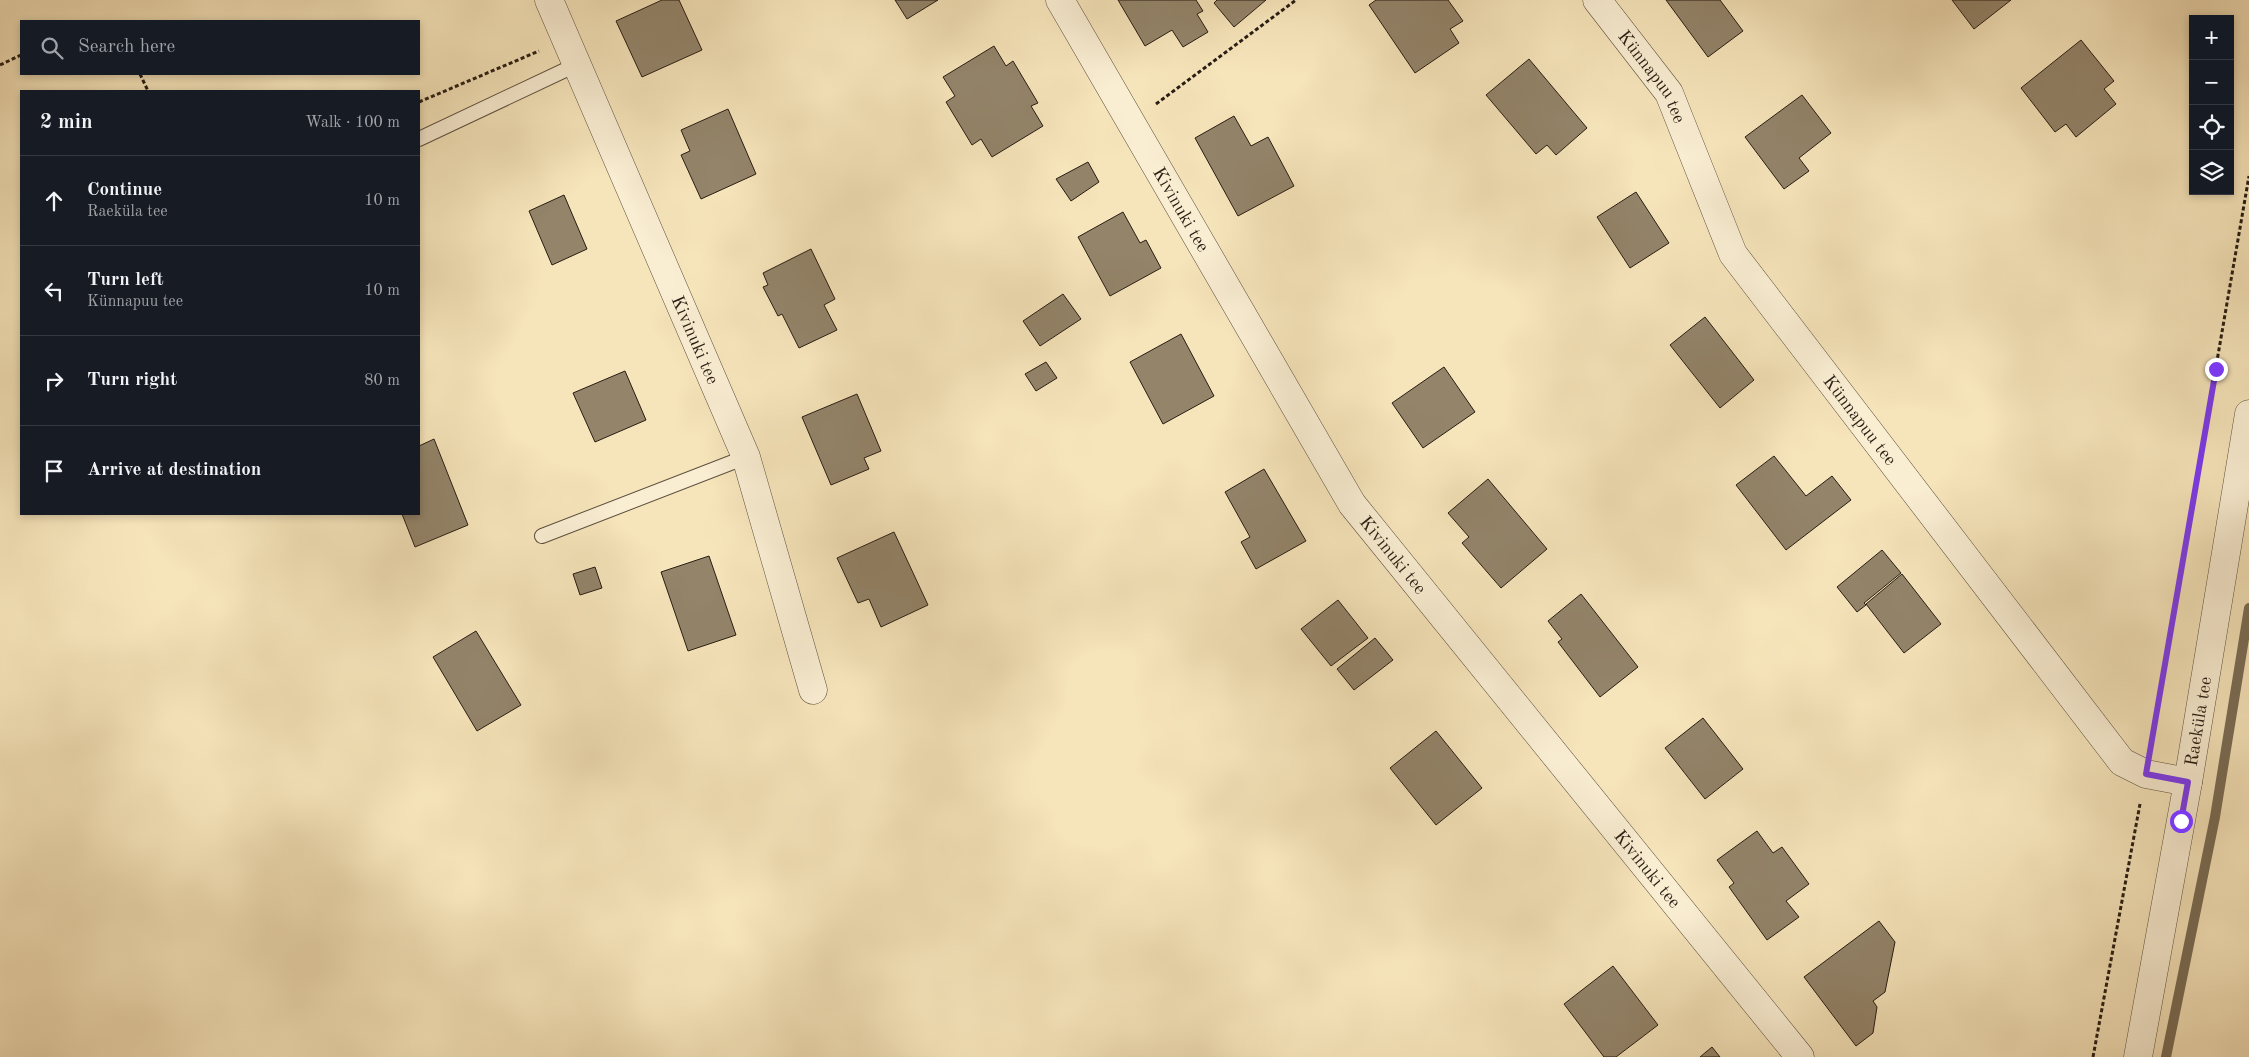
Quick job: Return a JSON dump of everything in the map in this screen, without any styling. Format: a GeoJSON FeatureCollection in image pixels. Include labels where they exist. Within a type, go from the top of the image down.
{"type":"FeatureCollection","features":[{"type":"Feature","properties":{"kind":"street","name":"Kivinuki tee"},"geometry":{"type":"LineString","coordinates":[[549,0],[746,457],[813,690]]}},
{"type":"Feature","properties":{"kind":"street","name":"Kivinuki tee"},"geometry":{"type":"LineString","coordinates":[[1060,0],[1352,504],[1800,1057]]}},
{"type":"Feature","properties":{"kind":"street","name":"Künnapuu tee"},"geometry":{"type":"LineString","coordinates":[[1597,0],[1670,93],[1733,254],[2122,762],[2146,774],[2188,782]]}},
{"type":"Feature","properties":{"kind":"street","name":"Raeküla tee"},"geometry":{"type":"LineString","coordinates":[[2138,1057],[2188,782],[2249,414]]}},
{"type":"Feature","properties":{"kind":"lane"},"geometry":{"type":"LineString","coordinates":[[420,139],[578,64]]}},
{"type":"Feature","properties":{"kind":"lane"},"geometry":{"type":"LineString","coordinates":[[542,536],[746,457]]}},
{"type":"Feature","properties":{"kind":"path"},"geometry":{"type":"LineString","coordinates":[[1131,122],[1296,0]]}},
{"type":"Feature","properties":{"kind":"path"},"geometry":{"type":"LineString","coordinates":[[420,102],[567,39]]}},
{"type":"Feature","properties":{"kind":"path"},"geometry":{"type":"LineString","coordinates":[[0,65],[20,55]]}},
{"type":"Feature","properties":{"kind":"path"},"geometry":{"type":"LineString","coordinates":[[140,75],[148,90]]}},
{"type":"Feature","properties":{"kind":"path"},"geometry":{"type":"LineString","coordinates":[[2093,1057],[2146,774],[2249,176]]}},
{"type":"Feature","properties":{"kind":"building"},"geometry":{"type":"Polygon","coordinates":[[[662,0],[679,0],[702,50],[642,77],[616,21],[662,0]]]}},
{"type":"Feature","properties":{"kind":"building"},"geometry":{"type":"Polygon","coordinates":[[[895,0],[938,0],[907,19],[895,0]]]}},
{"type":"Feature","properties":{"kind":"building"},"geometry":{"type":"Polygon","coordinates":[[[1118,0],[1196,0],[1203,11],[1197,14],[1208,32],[1183,47],[1172,30],[1145,46],[1118,0]]]}},
{"type":"Feature","properties":{"kind":"building"},"geometry":{"type":"Polygon","coordinates":[[[1217,0],[1266,0],[1234,27],[1214,3],[1217,0]]]}},
{"type":"Feature","properties":{"kind":"building"},"geometry":{"type":"Polygon","coordinates":[[[1376,0],[1448,0],[1463,21],[1450,29],[1459,43],[1415,73],[1369,5],[1376,0]]]}},
{"type":"Feature","properties":{"kind":"building"},"geometry":{"type":"Polygon","coordinates":[[[1666,0],[1720,0],[1743,31],[1708,57],[1666,0]]]}},
{"type":"Feature","properties":{"kind":"building"},"geometry":{"type":"Polygon","coordinates":[[[1952,0],[2011,0],[1974,29],[1952,0]]]}},
{"type":"Feature","properties":{"kind":"building"},"geometry":{"type":"Polygon","coordinates":[[[2081,40],[2114,81],[2104,89],[2116,104],[2076,137],[2066,124],[2055,132],[2021,88],[2081,40]]]}},
{"type":"Feature","properties":{"kind":"building"},"geometry":{"type":"Polygon","coordinates":[[[994,46],[1006,66],[1013,61],[1038,103],[1031,106],[1043,126],[992,157],[981,139],[972,145],[946,102],[955,96],[943,77],[994,46]]]}},
{"type":"Feature","properties":{"kind":"building"},"geometry":{"type":"Polygon","coordinates":[[[1529,59],[1587,128],[1556,155],[1547,145],[1536,154],[1486,95],[1529,59]]]}},
{"type":"Feature","properties":{"kind":"building"},"geometry":{"type":"Polygon","coordinates":[[[1802,95],[1831,133],[1799,158],[1809,171],[1784,189],[1745,137],[1802,95]]]}},
{"type":"Feature","properties":{"kind":"building"},"geometry":{"type":"Polygon","coordinates":[[[728,109],[756,174],[701,199],[681,155],[690,151],[681,130],[728,109]]]}},
{"type":"Feature","properties":{"kind":"building"},"geometry":{"type":"Polygon","coordinates":[[[1234,116],[1251,146],[1268,137],[1294,186],[1238,216],[1195,138],[1234,116]]]}},
{"type":"Feature","properties":{"kind":"building"},"geometry":{"type":"Polygon","coordinates":[[[1088,162],[1099,182],[1071,201],[1056,179],[1088,162]]]}},
{"type":"Feature","properties":{"kind":"building"},"geometry":{"type":"Polygon","coordinates":[[[1636,192],[1669,243],[1630,268],[1597,217],[1636,192]]]}},
{"type":"Feature","properties":{"kind":"building"},"geometry":{"type":"Polygon","coordinates":[[[564,195],[587,249],[552,265],[529,211],[564,195]]]}},
{"type":"Feature","properties":{"kind":"building"},"geometry":{"type":"Polygon","coordinates":[[[1123,212],[1140,243],[1146,240],[1161,268],[1110,296],[1078,237],[1123,212]]]}},
{"type":"Feature","properties":{"kind":"building"},"geometry":{"type":"Polygon","coordinates":[[[811,249],[835,299],[824,305],[837,330],[799,348],[782,314],[778,316],[763,287],[768,285],[763,273],[811,249]]]}},
{"type":"Feature","properties":{"kind":"building"},"geometry":{"type":"Polygon","coordinates":[[[1063,294],[1081,319],[1040,346],[1023,321],[1063,294]]]}},
{"type":"Feature","properties":{"kind":"building"},"geometry":{"type":"Polygon","coordinates":[[[1705,317],[1754,380],[1720,408],[1670,345],[1705,317]]]}},
{"type":"Feature","properties":{"kind":"building"},"geometry":{"type":"Polygon","coordinates":[[[1181,334],[1214,396],[1163,424],[1130,362],[1181,334]]]}},
{"type":"Feature","properties":{"kind":"building"},"geometry":{"type":"Polygon","coordinates":[[[1046,362],[1057,378],[1036,391],[1025,374],[1046,362]]]}},
{"type":"Feature","properties":{"kind":"building"},"geometry":{"type":"Polygon","coordinates":[[[1444,367],[1475,412],[1423,448],[1392,403],[1444,367]]]}},
{"type":"Feature","properties":{"kind":"building"},"geometry":{"type":"Polygon","coordinates":[[[625,371],[646,420],[595,442],[573,393],[625,371]]]}},
{"type":"Feature","properties":{"kind":"building"},"geometry":{"type":"Polygon","coordinates":[[[857,394],[881,451],[864,458],[869,469],[831,485],[802,417],[857,394]]]}},
{"type":"Feature","properties":{"kind":"building"},"geometry":{"type":"Polygon","coordinates":[[[434,439],[468,525],[415,547],[402,515],[420,515],[420,446],[434,439]]]}},
{"type":"Feature","properties":{"kind":"building"},"geometry":{"type":"Polygon","coordinates":[[[1774,456],[1806,496],[1832,476],[1851,500],[1786,550],[1736,485],[1774,456]]]}},
{"type":"Feature","properties":{"kind":"building"},"geometry":{"type":"Polygon","coordinates":[[[1264,469],[1306,541],[1256,569],[1241,542],[1250,537],[1225,492],[1264,469]]]}},
{"type":"Feature","properties":{"kind":"building"},"geometry":{"type":"Polygon","coordinates":[[[1488,479],[1547,549],[1501,588],[1462,543],[1469,537],[1448,513],[1488,479]]]}},
{"type":"Feature","properties":{"kind":"building"},"geometry":{"type":"Polygon","coordinates":[[[894,532],[928,605],[881,627],[869,599],[858,603],[837,558],[894,532]]]}},
{"type":"Feature","properties":{"kind":"building"},"geometry":{"type":"Polygon","coordinates":[[[1882,550],[1901,573],[1864,603],[1866,605],[1857,612],[1837,587],[1882,550]]]}},
{"type":"Feature","properties":{"kind":"building"},"geometry":{"type":"Polygon","coordinates":[[[709,556],[736,635],[688,651],[661,572],[709,556]]]}},
{"type":"Feature","properties":{"kind":"building"},"geometry":{"type":"Polygon","coordinates":[[[595,567],[602,588],[580,595],[573,574],[595,567]]]}},
{"type":"Feature","properties":{"kind":"building"},"geometry":{"type":"Polygon","coordinates":[[[1902,574],[1941,624],[1904,653],[1866,604],[1902,574]]]}},
{"type":"Feature","properties":{"kind":"building"},"geometry":{"type":"Polygon","coordinates":[[[1581,594],[1638,667],[1600,697],[1558,642],[1562,639],[1548,621],[1581,594]]]}},
{"type":"Feature","properties":{"kind":"building"},"geometry":{"type":"Polygon","coordinates":[[[1338,600],[1368,638],[1331,666],[1301,629],[1338,600]]]}},
{"type":"Feature","properties":{"kind":"building"},"geometry":{"type":"Polygon","coordinates":[[[476,631],[521,705],[477,731],[433,657],[476,631]]]}},
{"type":"Feature","properties":{"kind":"building"},"geometry":{"type":"Polygon","coordinates":[[[1375,638],[1393,660],[1354,690],[1337,669],[1375,638]]]}},
{"type":"Feature","properties":{"kind":"building"},"geometry":{"type":"Polygon","coordinates":[[[1703,718],[1743,769],[1705,799],[1665,748],[1703,718]]]}},
{"type":"Feature","properties":{"kind":"building"},"geometry":{"type":"Polygon","coordinates":[[[1436,731],[1482,788],[1436,825],[1390,768],[1436,731]]]}},
{"type":"Feature","properties":{"kind":"building"},"geometry":{"type":"Polygon","coordinates":[[[1757,831],[1773,853],[1782,847],[1809,884],[1786,901],[1799,917],[1767,940],[1729,887],[1734,883],[1717,860],[1757,831]]]}},
{"type":"Feature","properties":{"kind":"building"},"geometry":{"type":"Polygon","coordinates":[[[1879,921],[1895,942],[1885,992],[1873,1001],[1877,1007],[1873,1033],[1856,1046],[1804,977],[1879,921]]]}},
{"type":"Feature","properties":{"kind":"building"},"geometry":{"type":"Polygon","coordinates":[[[1613,966],[1658,1025],[1616,1057],[1604,1057],[1564,1004],[1613,966]]]}},
{"type":"Feature","properties":{"kind":"building"},"geometry":{"type":"Polygon","coordinates":[[[1712,1047],[1720,1057],[1700,1057],[1712,1047]]]}},
{"type":"Feature","properties":{"kind":"waterway"},"geometry":{"type":"LineString","coordinates":[[2166,1057],[2215,817],[2249,608]]}},
{"type":"Feature","properties":{"kind":"route"},"geometry":{"type":"LineString","coordinates":[[2181,821],[2188,782],[2146,774],[2216,369]]}}]}
